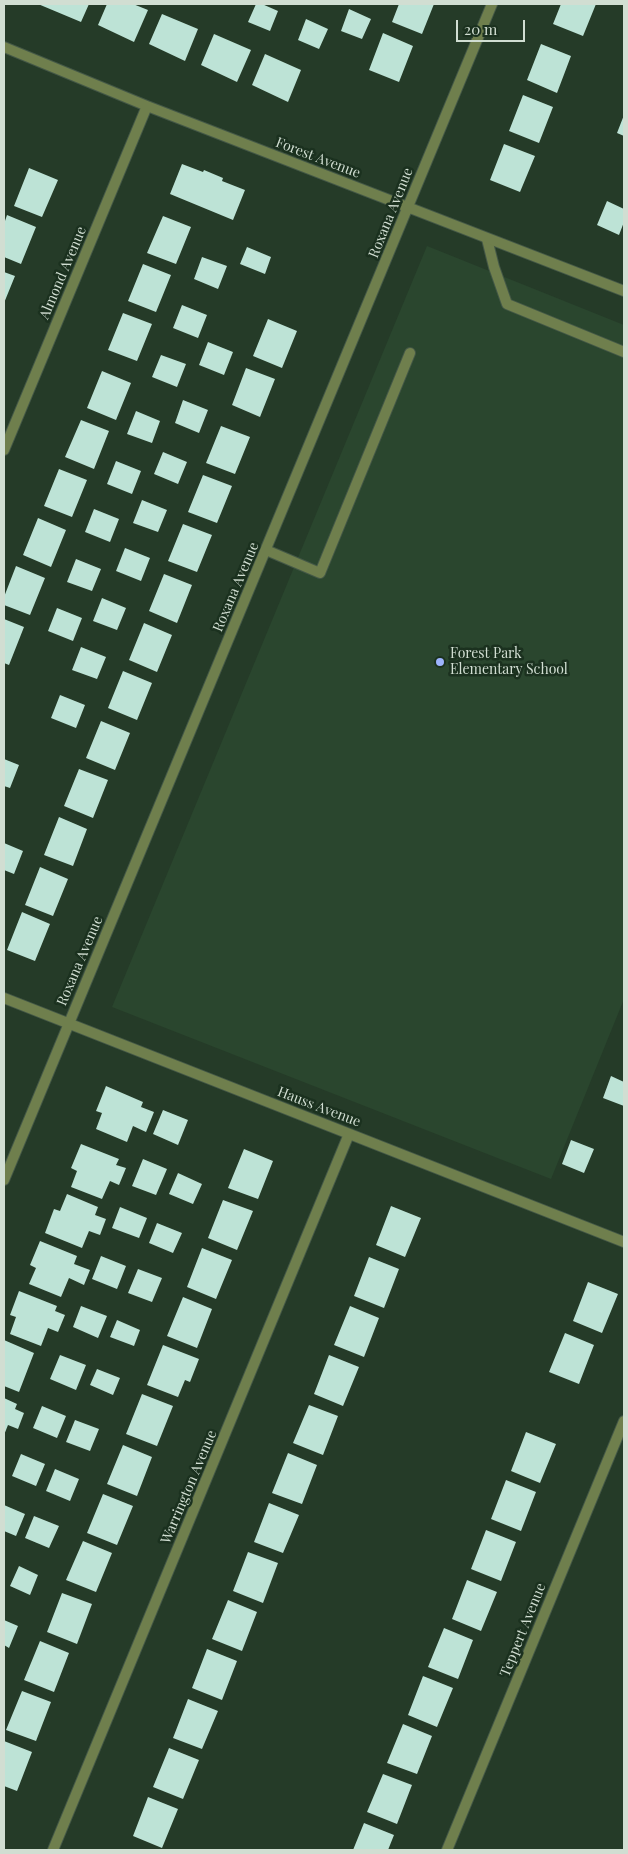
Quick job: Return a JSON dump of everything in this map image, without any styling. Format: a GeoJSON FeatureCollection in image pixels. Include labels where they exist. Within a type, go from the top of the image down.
{"type":"FeatureCollection","features":[{"type":"Feature","properties":{"kind":"street","name":"Roxana Avenue"},"geometry":{"type":"LineString","coordinates":[[4,1180],[492,4]]}},
{"type":"Feature","properties":{"kind":"street","name":"Forest Avenue"},"geometry":{"type":"LineString","coordinates":[[4,47],[147,106],[624,292]]}},
{"type":"Feature","properties":{"kind":"street","name":"Almond Avenue"},"geometry":{"type":"LineString","coordinates":[[4,450],[147,106]]}},
{"type":"Feature","properties":{"kind":"street"},"geometry":{"type":"LineString","coordinates":[[488,239],[494,267],[507,304],[624,352]]}},
{"type":"Feature","properties":{"kind":"street"},"geometry":{"type":"LineString","coordinates":[[266,550],[320,573],[410,353]]}},
{"type":"Feature","properties":{"kind":"street","name":"Hauss Avenue"},"geometry":{"type":"LineString","coordinates":[[4,998],[624,1242]]}},
{"type":"Feature","properties":{"kind":"street","name":"Warrington Avenue"},"geometry":{"type":"LineString","coordinates":[[53,1850],[349,1134]]}},
{"type":"Feature","properties":{"kind":"street","name":"Teppert Avenue"},"geometry":{"type":"LineString","coordinates":[[448,1850],[624,1421]]}},
{"type":"Feature","properties":{"kind":"shaded area","name":"Forest Park Elementary School"},"geometry":{"type":"Polygon","coordinates":[[[427,246],[624,325],[624,999],[551,1179],[112,1007],[427,246]]]}},
{"type":"Feature","properties":{"kind":"building"},"geometry":{"type":"Polygon","coordinates":[[[38,4],[89,4],[81,22],[38,4]]]}},
{"type":"Feature","properties":{"kind":"building"},"geometry":{"type":"Polygon","coordinates":[[[107,4],[133,4],[148,10],[134,42],[98,25],[107,4]]]}},
{"type":"Feature","properties":{"kind":"building"},"geometry":{"type":"Polygon","coordinates":[[[256,4],[262,4],[278,11],[270,31],[248,22],[256,4]]]}},
{"type":"Feature","properties":{"kind":"building"},"geometry":{"type":"Polygon","coordinates":[[[399,4],[434,4],[422,34],[392,22],[399,4]]]}},
{"type":"Feature","properties":{"kind":"building"},"geometry":{"type":"Polygon","coordinates":[[[561,4],[596,4],[583,36],[553,24],[561,4]]]}},
{"type":"Feature","properties":{"kind":"building"},"geometry":{"type":"Polygon","coordinates":[[[349,9],[371,19],[362,39],[341,31],[349,9]]]}},
{"type":"Feature","properties":{"kind":"building"},"geometry":{"type":"Polygon","coordinates":[[[162,14],[198,29],[185,61],[149,44],[162,14]]]}},
{"type":"Feature","properties":{"kind":"building"},"geometry":{"type":"Polygon","coordinates":[[[306,19],[328,29],[319,49],[298,40],[306,19]]]}},
{"type":"Feature","properties":{"kind":"building"},"geometry":{"type":"Polygon","coordinates":[[[383,33],[413,46],[399,82],[369,70],[383,33]]]}},
{"type":"Feature","properties":{"kind":"building"},"geometry":{"type":"Polygon","coordinates":[[[214,34],[251,50],[237,82],[201,65],[214,34]]]}},
{"type":"Feature","properties":{"kind":"building"},"geometry":{"type":"Polygon","coordinates":[[[541,44],[571,56],[557,93],[527,80],[541,44]]]}},
{"type":"Feature","properties":{"kind":"building"},"geometry":{"type":"Polygon","coordinates":[[[265,54],[301,70],[288,102],[252,85],[265,54]]]}},
{"type":"Feature","properties":{"kind":"building"},"geometry":{"type":"Polygon","coordinates":[[[523,95],[553,107],[539,143],[509,131],[523,95]]]}},
{"type":"Feature","properties":{"kind":"building"},"geometry":{"type":"Polygon","coordinates":[[[624,115],[624,136],[617,133],[624,115]]]}},
{"type":"Feature","properties":{"kind":"building"},"geometry":{"type":"Polygon","coordinates":[[[504,144],[535,156],[520,192],[490,180],[504,144]]]}},
{"type":"Feature","properties":{"kind":"building"},"geometry":{"type":"Polygon","coordinates":[[[182,164],[203,172],[204,170],[223,178],[222,181],[245,190],[233,220],[170,194],[182,164]]]}},
{"type":"Feature","properties":{"kind":"building"},"geometry":{"type":"Polygon","coordinates":[[[29,168],[58,180],[42,217],[14,206],[29,168]]]}},
{"type":"Feature","properties":{"kind":"building"},"geometry":{"type":"Polygon","coordinates":[[[607,201],[624,209],[624,222],[619,235],[597,225],[607,201]]]}},
{"type":"Feature","properties":{"kind":"building"},"geometry":{"type":"Polygon","coordinates":[[[7,215],[36,227],[21,264],[4,257],[4,224],[7,215]]]}},
{"type":"Feature","properties":{"kind":"building"},"geometry":{"type":"Polygon","coordinates":[[[163,216],[191,227],[176,264],[147,253],[163,216]]]}},
{"type":"Feature","properties":{"kind":"building"},"geometry":{"type":"Polygon","coordinates":[[[247,247],[271,257],[265,274],[240,264],[247,247]]]}},
{"type":"Feature","properties":{"kind":"building"},"geometry":{"type":"Polygon","coordinates":[[[202,257],[227,266],[218,289],[194,279],[202,257]]]}},
{"type":"Feature","properties":{"kind":"building"},"geometry":{"type":"Polygon","coordinates":[[[143,264],[171,275],[156,312],[128,301],[143,264]]]}},
{"type":"Feature","properties":{"kind":"building"},"geometry":{"type":"Polygon","coordinates":[[[4,272],[15,276],[4,303],[4,272]]]}},
{"type":"Feature","properties":{"kind":"building"},"geometry":{"type":"Polygon","coordinates":[[[182,305],[207,315],[198,338],[173,328],[182,305]]]}},
{"type":"Feature","properties":{"kind":"building"},"geometry":{"type":"Polygon","coordinates":[[[123,313],[152,324],[137,361],[108,350],[123,313]]]}},
{"type":"Feature","properties":{"kind":"building"},"geometry":{"type":"Polygon","coordinates":[[[268,319],[297,331],[282,368],[253,356],[268,319]]]}},
{"type":"Feature","properties":{"kind":"building"},"geometry":{"type":"Polygon","coordinates":[[[208,342],[233,352],[224,375],[199,365],[208,342]]]}},
{"type":"Feature","properties":{"kind":"building"},"geometry":{"type":"Polygon","coordinates":[[[161,355],[186,364],[177,387],[152,377],[161,355]]]}},
{"type":"Feature","properties":{"kind":"building"},"geometry":{"type":"Polygon","coordinates":[[[246,368],[275,379],[260,417],[232,405],[246,368]]]}},
{"type":"Feature","properties":{"kind":"building"},"geometry":{"type":"Polygon","coordinates":[[[102,371],[131,383],[116,420],[87,408],[102,371]]]}},
{"type":"Feature","properties":{"kind":"building"},"geometry":{"type":"Polygon","coordinates":[[[183,400],[208,410],[199,433],[175,423],[183,400]]]}},
{"type":"Feature","properties":{"kind":"building"},"geometry":{"type":"Polygon","coordinates":[[[136,411],[160,421],[152,443],[127,434],[136,411]]]}},
{"type":"Feature","properties":{"kind":"building"},"geometry":{"type":"Polygon","coordinates":[[[81,420],[109,431],[94,469],[65,457],[81,420]]]}},
{"type":"Feature","properties":{"kind":"building"},"geometry":{"type":"Polygon","coordinates":[[[221,426],[250,437],[235,474],[206,463],[221,426]]]}},
{"type":"Feature","properties":{"kind":"building"},"geometry":{"type":"Polygon","coordinates":[[[163,452],[187,462],[178,484],[154,474],[163,452]]]}},
{"type":"Feature","properties":{"kind":"building"},"geometry":{"type":"Polygon","coordinates":[[[116,461],[141,471],[132,494],[107,484],[116,461]]]}},
{"type":"Feature","properties":{"kind":"building"},"geometry":{"type":"Polygon","coordinates":[[[59,469],[87,480],[72,517],[44,506],[59,469]]]}},
{"type":"Feature","properties":{"kind":"building"},"geometry":{"type":"Polygon","coordinates":[[[203,475],[232,486],[217,523],[188,512],[203,475]]]}},
{"type":"Feature","properties":{"kind":"building"},"geometry":{"type":"Polygon","coordinates":[[[142,500],[167,510],[158,532],[133,523],[142,500]]]}},
{"type":"Feature","properties":{"kind":"building"},"geometry":{"type":"Polygon","coordinates":[[[94,509],[119,519],[110,542],[85,532],[94,509]]]}},
{"type":"Feature","properties":{"kind":"building"},"geometry":{"type":"Polygon","coordinates":[[[38,518],[66,530],[51,567],[23,555],[38,518]]]}},
{"type":"Feature","properties":{"kind":"building"},"geometry":{"type":"Polygon","coordinates":[[[183,524],[212,535],[197,572],[168,561],[183,524]]]}},
{"type":"Feature","properties":{"kind":"building"},"geometry":{"type":"Polygon","coordinates":[[[125,548],[150,558],[141,581],[116,571],[125,548]]]}},
{"type":"Feature","properties":{"kind":"building"},"geometry":{"type":"Polygon","coordinates":[[[76,559],[101,569],[92,591],[67,582],[76,559]]]}},
{"type":"Feature","properties":{"kind":"building"},"geometry":{"type":"Polygon","coordinates":[[[16,566],[45,578],[30,615],[4,605],[4,597],[16,566]]]}},
{"type":"Feature","properties":{"kind":"building"},"geometry":{"type":"Polygon","coordinates":[[[164,574],[192,585],[177,623],[149,611],[164,574]]]}},
{"type":"Feature","properties":{"kind":"building"},"geometry":{"type":"Polygon","coordinates":[[[102,598],[126,608],[117,630],[93,621],[102,598]]]}},
{"type":"Feature","properties":{"kind":"building"},"geometry":{"type":"Polygon","coordinates":[[[57,608],[82,618],[73,641],[48,631],[57,608]]]}},
{"type":"Feature","properties":{"kind":"building"},"geometry":{"type":"Polygon","coordinates":[[[4,619],[24,627],[9,665],[4,663],[4,619]]]}},
{"type":"Feature","properties":{"kind":"building"},"geometry":{"type":"Polygon","coordinates":[[[144,623],[172,635],[157,672],[129,660],[144,623]]]}},
{"type":"Feature","properties":{"kind":"building"},"geometry":{"type":"Polygon","coordinates":[[[81,647],[106,657],[97,679],[72,670],[81,647]]]}},
{"type":"Feature","properties":{"kind":"building"},"geometry":{"type":"Polygon","coordinates":[[[123,671],[152,683],[137,720],[108,708],[123,671]]]}},
{"type":"Feature","properties":{"kind":"building"},"geometry":{"type":"Polygon","coordinates":[[[60,695],[85,705],[76,728],[51,718],[60,695]]]}},
{"type":"Feature","properties":{"kind":"building"},"geometry":{"type":"Polygon","coordinates":[[[101,721],[130,733],[115,770],[86,758],[101,721]]]}},
{"type":"Feature","properties":{"kind":"building"},"geometry":{"type":"Polygon","coordinates":[[[4,759],[19,765],[10,788],[4,786],[4,759]]]}},
{"type":"Feature","properties":{"kind":"building"},"geometry":{"type":"Polygon","coordinates":[[[79,769],[108,780],[93,818],[64,806],[79,769]]]}},
{"type":"Feature","properties":{"kind":"building"},"geometry":{"type":"Polygon","coordinates":[[[59,817],[87,829],[73,866],[44,855],[59,817]]]}},
{"type":"Feature","properties":{"kind":"building"},"geometry":{"type":"Polygon","coordinates":[[[4,843],[23,851],[14,874],[4,870],[4,843]]]}},
{"type":"Feature","properties":{"kind":"building"},"geometry":{"type":"Polygon","coordinates":[[[40,867],[68,879],[53,916],[25,905],[40,867]]]}},
{"type":"Feature","properties":{"kind":"building"},"geometry":{"type":"Polygon","coordinates":[[[22,912],[50,924],[35,961],[7,950],[22,912]]]}},
{"type":"Feature","properties":{"kind":"building"},"geometry":{"type":"Polygon","coordinates":[[[611,1076],[624,1082],[624,1106],[603,1098],[611,1076]]]}},
{"type":"Feature","properties":{"kind":"building"},"geometry":{"type":"Polygon","coordinates":[[[106,1086],[143,1102],[141,1107],[154,1112],[146,1132],[133,1126],[127,1142],[96,1129],[102,1113],[96,1111],[106,1086]]]}},
{"type":"Feature","properties":{"kind":"building"},"geometry":{"type":"Polygon","coordinates":[[[163,1110],[188,1120],[178,1145],[153,1134],[163,1110]]]}},
{"type":"Feature","properties":{"kind":"building"},"geometry":{"type":"Polygon","coordinates":[[[571,1140],[594,1149],[584,1173],[562,1164],[571,1140]]]}},
{"type":"Feature","properties":{"kind":"building"},"geometry":{"type":"Polygon","coordinates":[[[81,1144],[119,1159],[116,1165],[126,1168],[119,1185],[110,1181],[102,1199],[71,1187],[77,1171],[71,1168],[81,1144]]]}},
{"type":"Feature","properties":{"kind":"building"},"geometry":{"type":"Polygon","coordinates":[[[244,1149],[273,1161],[258,1199],[228,1188],[244,1149]]]}},
{"type":"Feature","properties":{"kind":"building"},"geometry":{"type":"Polygon","coordinates":[[[143,1159],[167,1169],[156,1195],[132,1186],[143,1159]]]}},
{"type":"Feature","properties":{"kind":"building"},"geometry":{"type":"Polygon","coordinates":[[[178,1173],[202,1184],[193,1204],[169,1194],[178,1173]]]}},
{"type":"Feature","properties":{"kind":"building"},"geometry":{"type":"Polygon","coordinates":[[[67,1194],[98,1207],[95,1215],[106,1219],[100,1235],[89,1231],[82,1248],[45,1233],[54,1209],[60,1211],[67,1194]]]}},
{"type":"Feature","properties":{"kind":"building"},"geometry":{"type":"Polygon","coordinates":[[[223,1200],[253,1211],[237,1250],[208,1238],[223,1200]]]}},
{"type":"Feature","properties":{"kind":"building"},"geometry":{"type":"Polygon","coordinates":[[[391,1206],[421,1218],[405,1257],[376,1245],[391,1206]]]}},
{"type":"Feature","properties":{"kind":"building"},"geometry":{"type":"Polygon","coordinates":[[[120,1207],[147,1218],[139,1238],[112,1228],[120,1207]]]}},
{"type":"Feature","properties":{"kind":"building"},"geometry":{"type":"Polygon","coordinates":[[[157,1223],[182,1233],[173,1253],[149,1243],[157,1223]]]}},
{"type":"Feature","properties":{"kind":"building"},"geometry":{"type":"Polygon","coordinates":[[[40,1241],[77,1256],[74,1264],[90,1270],[84,1285],[69,1278],[61,1297],[29,1284],[36,1268],[30,1265],[40,1241]]]}},
{"type":"Feature","properties":{"kind":"building"},"geometry":{"type":"Polygon","coordinates":[[[202,1248],[232,1260],[216,1299],[187,1287],[202,1248]]]}},
{"type":"Feature","properties":{"kind":"building"},"geometry":{"type":"Polygon","coordinates":[[[101,1256],[126,1266],[117,1289],[92,1279],[101,1256]]]}},
{"type":"Feature","properties":{"kind":"building"},"geometry":{"type":"Polygon","coordinates":[[[369,1257],[399,1269],[384,1308],[354,1296],[369,1257]]]}},
{"type":"Feature","properties":{"kind":"building"},"geometry":{"type":"Polygon","coordinates":[[[138,1269],[162,1278],[152,1302],[128,1293],[138,1269]]]}},
{"type":"Feature","properties":{"kind":"building"},"geometry":{"type":"Polygon","coordinates":[[[588,1282],[618,1294],[602,1333],[573,1321],[588,1282]]]}},
{"type":"Feature","properties":{"kind":"building"},"geometry":{"type":"Polygon","coordinates":[[[19,1291],[57,1306],[55,1311],[65,1315],[58,1332],[48,1328],[41,1346],[10,1334],[16,1317],[10,1315],[19,1291]]]}},
{"type":"Feature","properties":{"kind":"building"},"geometry":{"type":"Polygon","coordinates":[[[183,1297],[212,1309],[197,1348],[167,1336],[183,1297]]]}},
{"type":"Feature","properties":{"kind":"building"},"geometry":{"type":"Polygon","coordinates":[[[81,1306],[107,1316],[98,1338],[73,1327],[81,1306]]]}},
{"type":"Feature","properties":{"kind":"building"},"geometry":{"type":"Polygon","coordinates":[[[350,1306],[379,1318],[364,1357],[334,1345],[350,1306]]]}},
{"type":"Feature","properties":{"kind":"building"},"geometry":{"type":"Polygon","coordinates":[[[117,1320],[140,1330],[134,1346],[110,1337],[117,1320]]]}},
{"type":"Feature","properties":{"kind":"building"},"geometry":{"type":"Polygon","coordinates":[[[565,1333],[594,1345],[579,1384],[549,1372],[565,1333]]]}},
{"type":"Feature","properties":{"kind":"building"},"geometry":{"type":"Polygon","coordinates":[[[4,1340],[34,1353],[19,1392],[4,1386],[4,1340]]]}},
{"type":"Feature","properties":{"kind":"building"},"geometry":{"type":"Polygon","coordinates":[[[163,1345],[199,1359],[190,1382],[185,1380],[178,1397],[147,1385],[163,1345]]]}},
{"type":"Feature","properties":{"kind":"building"},"geometry":{"type":"Polygon","coordinates":[[[60,1355],[86,1365],[76,1390],[50,1379],[60,1355]]]}},
{"type":"Feature","properties":{"kind":"building"},"geometry":{"type":"Polygon","coordinates":[[[329,1355],[359,1367],[343,1406],[314,1394],[329,1355]]]}},
{"type":"Feature","properties":{"kind":"building"},"geometry":{"type":"Polygon","coordinates":[[[97,1369],[120,1378],[113,1395],[90,1385],[97,1369]]]}},
{"type":"Feature","properties":{"kind":"building"},"geometry":{"type":"Polygon","coordinates":[[[142,1394],[173,1406],[157,1446],[126,1434],[142,1394]]]}},
{"type":"Feature","properties":{"kind":"building"},"geometry":{"type":"Polygon","coordinates":[[[4,1398],[17,1404],[15,1409],[24,1413],[18,1429],[8,1425],[4,1435],[4,1398]]]}},
{"type":"Feature","properties":{"kind":"building"},"geometry":{"type":"Polygon","coordinates":[[[309,1405],[338,1416],[323,1455],[293,1443],[309,1405]]]}},
{"type":"Feature","properties":{"kind":"building"},"geometry":{"type":"Polygon","coordinates":[[[42,1406],[66,1416],[57,1438],[33,1428],[42,1406]]]}},
{"type":"Feature","properties":{"kind":"building"},"geometry":{"type":"Polygon","coordinates":[[[75,1420],[99,1429],[90,1451],[66,1442],[75,1420]]]}},
{"type":"Feature","properties":{"kind":"building"},"geometry":{"type":"Polygon","coordinates":[[[526,1432],[556,1444],[540,1483],[511,1471],[526,1432]]]}},
{"type":"Feature","properties":{"kind":"building"},"geometry":{"type":"Polygon","coordinates":[[[123,1445],[152,1457],[137,1496],[107,1484],[123,1445]]]}},
{"type":"Feature","properties":{"kind":"building"},"geometry":{"type":"Polygon","coordinates":[[[288,1453],[317,1465],[302,1504],[272,1493],[288,1453]]]}},
{"type":"Feature","properties":{"kind":"building"},"geometry":{"type":"Polygon","coordinates":[[[21,1454],[45,1464],[36,1486],[12,1476],[21,1454]]]}},
{"type":"Feature","properties":{"kind":"building"},"geometry":{"type":"Polygon","coordinates":[[[55,1469],[79,1479],[70,1501],[46,1491],[55,1469]]]}},
{"type":"Feature","properties":{"kind":"building"},"geometry":{"type":"Polygon","coordinates":[[[506,1480],[536,1492],[521,1531],[491,1519],[506,1480]]]}},
{"type":"Feature","properties":{"kind":"building"},"geometry":{"type":"Polygon","coordinates":[[[103,1494],[133,1506],[117,1545],[87,1533],[103,1494]]]}},
{"type":"Feature","properties":{"kind":"building"},"geometry":{"type":"Polygon","coordinates":[[[269,1503],[299,1515],[283,1553],[254,1542],[269,1503]]]}},
{"type":"Feature","properties":{"kind":"building"},"geometry":{"type":"Polygon","coordinates":[[[4,1505],[25,1514],[16,1536],[4,1531],[4,1505]]]}},
{"type":"Feature","properties":{"kind":"building"},"geometry":{"type":"Polygon","coordinates":[[[34,1516],[59,1526],[49,1548],[25,1538],[34,1516]]]}},
{"type":"Feature","properties":{"kind":"building"},"geometry":{"type":"Polygon","coordinates":[[[486,1530],[516,1542],[501,1581],[471,1569],[486,1530]]]}},
{"type":"Feature","properties":{"kind":"building"},"geometry":{"type":"Polygon","coordinates":[[[83,1541],[112,1553],[96,1592],[66,1580],[83,1541]]]}},
{"type":"Feature","properties":{"kind":"building"},"geometry":{"type":"Polygon","coordinates":[[[248,1552],[278,1563],[263,1603],[233,1591],[248,1552]]]}},
{"type":"Feature","properties":{"kind":"building"},"geometry":{"type":"Polygon","coordinates":[[[19,1566],[38,1575],[30,1595],[10,1586],[19,1566]]]}},
{"type":"Feature","properties":{"kind":"building"},"geometry":{"type":"Polygon","coordinates":[[[467,1580],[497,1592],[481,1631],[452,1619],[467,1580]]]}},
{"type":"Feature","properties":{"kind":"building"},"geometry":{"type":"Polygon","coordinates":[[[62,1593],[92,1604],[77,1644],[47,1632],[62,1593]]]}},
{"type":"Feature","properties":{"kind":"building"},"geometry":{"type":"Polygon","coordinates":[[[228,1600],[257,1612],[242,1651],[212,1639],[228,1600]]]}},
{"type":"Feature","properties":{"kind":"building"},"geometry":{"type":"Polygon","coordinates":[[[4,1620],[18,1626],[9,1648],[4,1645],[4,1620]]]}},
{"type":"Feature","properties":{"kind":"building"},"geometry":{"type":"Polygon","coordinates":[[[444,1628],[473,1640],[458,1679],[428,1667],[444,1628]]]}},
{"type":"Feature","properties":{"kind":"building"},"geometry":{"type":"Polygon","coordinates":[[[40,1641],[69,1653],[54,1692],[24,1680],[40,1641]]]}},
{"type":"Feature","properties":{"kind":"building"},"geometry":{"type":"Polygon","coordinates":[[[207,1649],[237,1661],[222,1700],[192,1688],[207,1649]]]}},
{"type":"Feature","properties":{"kind":"building"},"geometry":{"type":"Polygon","coordinates":[[[423,1676],[453,1688],[437,1727],[408,1715],[423,1676]]]}},
{"type":"Feature","properties":{"kind":"building"},"geometry":{"type":"Polygon","coordinates":[[[22,1691],[51,1702],[36,1741],[6,1730],[22,1691]]]}},
{"type":"Feature","properties":{"kind":"building"},"geometry":{"type":"Polygon","coordinates":[[[188,1699],[218,1711],[202,1749],[173,1738],[188,1699]]]}},
{"type":"Feature","properties":{"kind":"building"},"geometry":{"type":"Polygon","coordinates":[[[403,1724],[432,1736],[417,1774],[387,1763],[403,1724]]]}},
{"type":"Feature","properties":{"kind":"building"},"geometry":{"type":"Polygon","coordinates":[[[4,1741],[32,1752],[17,1791],[4,1786],[4,1741]]]}},
{"type":"Feature","properties":{"kind":"building"},"geometry":{"type":"Polygon","coordinates":[[[169,1748],[199,1760],[183,1799],[153,1787],[169,1748]]]}},
{"type":"Feature","properties":{"kind":"building"},"geometry":{"type":"Polygon","coordinates":[[[383,1774],[412,1785],[397,1824],[367,1812],[383,1774]]]}},
{"type":"Feature","properties":{"kind":"building"},"geometry":{"type":"Polygon","coordinates":[[[148,1797],[178,1809],[162,1848],[133,1836],[148,1797]]]}},
{"type":"Feature","properties":{"kind":"building"},"geometry":{"type":"Polygon","coordinates":[[[364,1823],[394,1835],[388,1850],[353,1850],[364,1823]]]}},
{"type":"Feature","properties":{"kind":"place","name":"Forest Park Elementary School"},"geometry":{"type":"Point","coordinates":[440,662]}}]}
